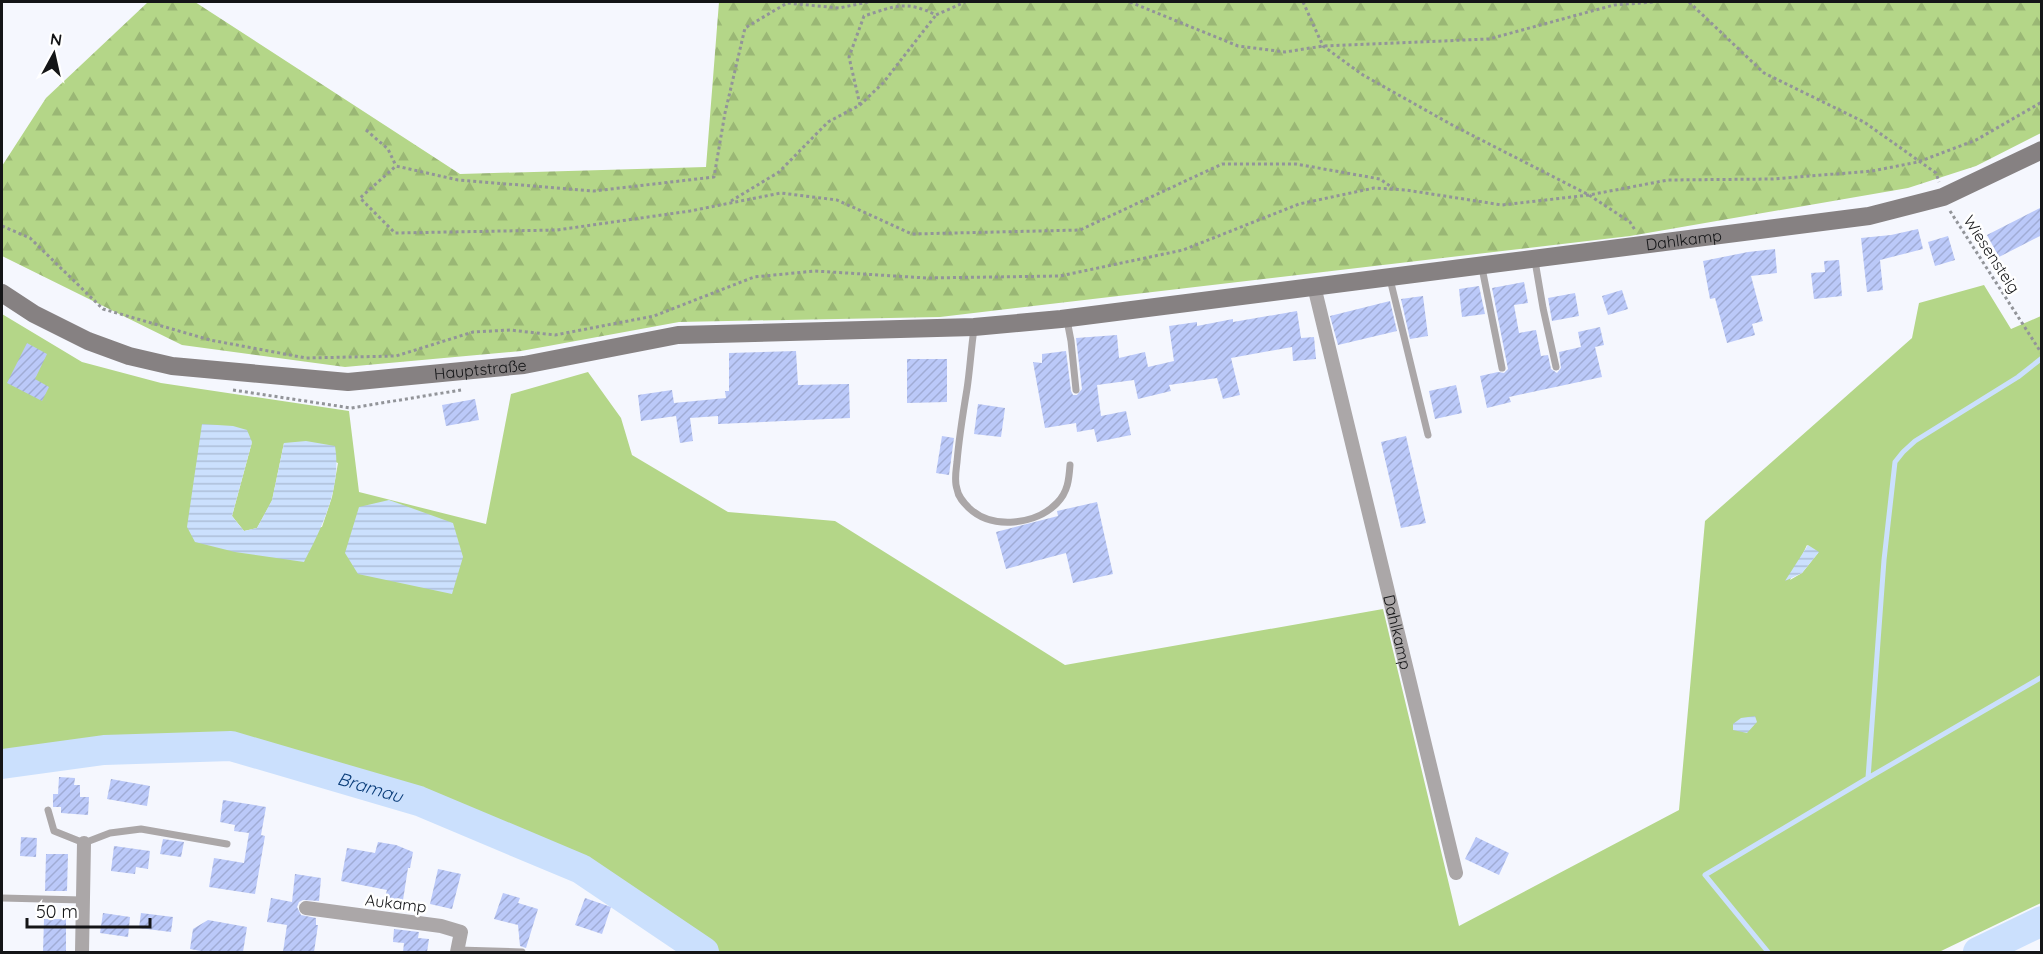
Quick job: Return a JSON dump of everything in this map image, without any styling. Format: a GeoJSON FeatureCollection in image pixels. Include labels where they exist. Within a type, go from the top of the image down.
{"type":"FeatureCollection","features":[{"type":"Feature","properties":{"kind":"street","name":"Dahlkamp"},"geometry":{"type":"LineString","coordinates":[[974,327],[1066,318],[1869,216],[1943,196],[2042,150]]}},
{"type":"Feature","properties":{"kind":"street","name":"Dahlkamp"},"geometry":{"type":"LineString","coordinates":[[1314,286],[1456,873]]}},
{"type":"Feature","properties":{"kind":"street","name":"Hauptstraße"},"geometry":{"type":"LineString","coordinates":[[2,293],[34,314],[88,341],[129,356],[172,366],[348,382],[524,365],[678,335],[974,327]]}},
{"type":"Feature","properties":{"kind":"street"},"geometry":{"type":"LineString","coordinates":[[82,952],[84,843]]}},
{"type":"Feature","properties":{"kind":"street","name":"Aukamp"},"geometry":{"type":"LineString","coordinates":[[306,908],[441,926],[461,932],[457,951]]}},
{"type":"Feature","properties":{"kind":"lane"},"geometry":{"type":"LineString","coordinates":[[1535,258],[1556,367]]}},
{"type":"Feature","properties":{"kind":"lane"},"geometry":{"type":"LineString","coordinates":[[1481,265],[1502,368]]}},
{"type":"Feature","properties":{"kind":"lane"},"geometry":{"type":"LineString","coordinates":[[1389,276],[1428,435]]}},
{"type":"Feature","properties":{"kind":"lane"},"geometry":{"type":"LineString","coordinates":[[1066,318],[1076,390]]}},
{"type":"Feature","properties":{"kind":"lane"},"geometry":{"type":"LineString","coordinates":[[974,327],[956,477],[957,490],[963,501],[981,517],[998,523],[1014,523],[1030,518],[1057,504],[1069,481],[1070,465]]}},
{"type":"Feature","properties":{"kind":"lane"},"geometry":{"type":"LineString","coordinates":[[48,810],[54,831],[84,843],[110,833],[141,829],[227,844]]}},
{"type":"Feature","properties":{"kind":"lane"},"geometry":{"type":"LineString","coordinates":[[2,898],[82,900]]}},
{"type":"Feature","properties":{"kind":"lane"},"geometry":{"type":"LineString","coordinates":[[457,951],[522,952]]}},
{"type":"Feature","properties":{"kind":"path"},"geometry":{"type":"LineString","coordinates":[[396,166],[459,180],[594,191],[714,177],[725,113],[745,28],[787,3],[839,8],[868,2]]}},
{"type":"Feature","properties":{"kind":"path"},"geometry":{"type":"LineString","coordinates":[[727,204],[779,172],[828,122],[860,105],[884,83],[936,15],[965,2]]}},
{"type":"Feature","properties":{"kind":"path"},"geometry":{"type":"LineString","coordinates":[[1130,2],[1238,46],[1285,52],[1323,46],[1489,39],[1614,5],[1653,2]]}},
{"type":"Feature","properties":{"kind":"path"},"geometry":{"type":"LineString","coordinates":[[1303,2],[1323,46],[1363,75],[1454,126],[1589,195],[1630,222],[1642,245]]}},
{"type":"Feature","properties":{"kind":"path","name":"Wiesensteig"},"geometry":{"type":"LineString","coordinates":[[1689,2],[1764,73],[1864,122],[1936,173],[1949,210],[2040,352]]}},
{"type":"Feature","properties":{"kind":"path"},"geometry":{"type":"LineString","coordinates":[[860,105],[849,57],[864,16],[905,3],[924,7],[936,15]]}},
{"type":"Feature","properties":{"kind":"path"},"geometry":{"type":"LineString","coordinates":[[2,226],[30,238],[103,309],[210,340],[306,358],[396,356],[473,332],[510,330],[555,335],[654,316],[754,277],[815,271],[926,278],[1059,276],[1183,250],[1299,204],[1374,188],[1502,205],[1589,195],[1668,180],[1773,179],[1872,171],[1918,162],[1977,140],[2042,102]]}},
{"type":"Feature","properties":{"kind":"path"},"geometry":{"type":"LineString","coordinates":[[366,130],[388,149],[396,166]]}},
{"type":"Feature","properties":{"kind":"path"},"geometry":{"type":"LineString","coordinates":[[396,166],[360,198],[395,232],[557,230],[690,211],[781,193],[837,200],[912,234],[1069,231],[1080,230],[1222,164],[1296,164],[1380,178],[1394,189]]}},
{"type":"Feature","properties":{"kind":"green space"},"geometry":{"type":"Polygon","coordinates":[[[148,2],[195,2],[460,174],[706,167],[719,2],[2041,2],[2041,133],[1976,166],[1908,188],[1630,236],[940,317],[679,322],[521,351],[345,367],[182,345],[2,256],[2,166],[46,98],[148,2]]]}},
{"type":"Feature","properties":{"kind":"green space"},"geometry":{"type":"Polygon","coordinates":[[[1984,285],[2011,329],[2041,316],[2041,903],[1939,952],[712,952],[584,864],[423,795],[231,743],[104,746],[2,760],[2,314],[82,362],[161,383],[349,411],[359,492],[486,524],[511,394],[588,372],[621,418],[632,455],[728,512],[835,521],[1065,665],[1383,609],[1459,926],[1679,810],[1705,521],[1912,338],[1919,303],[1984,285]],[[252,442],[196,542],[322,527],[332,497],[338,463],[284,443],[272,501],[257,528],[244,531],[232,516],[252,442]],[[1807,545],[1790,580],[1802,573],[1818,553],[1807,545]]]}},
{"type":"Feature","properties":{"kind":"water"},"geometry":{"type":"Polygon","coordinates":[[[202,424],[233,426],[247,430],[252,442],[232,516],[244,531],[257,528],[272,500],[284,443],[306,441],[335,446],[336,476],[329,506],[304,562],[235,552],[195,542],[187,527],[202,424]]]}},
{"type":"Feature","properties":{"kind":"water"},"geometry":{"type":"Polygon","coordinates":[[[389,500],[453,523],[463,557],[452,594],[358,574],[345,553],[359,507],[389,500]]]}},
{"type":"Feature","properties":{"kind":"water"},"geometry":{"type":"Polygon","coordinates":[[[1808,545],[1819,552],[1802,573],[1785,581],[1808,545]]]}},
{"type":"Feature","properties":{"kind":"water"},"geometry":{"type":"Polygon","coordinates":[[[1755,716],[1757,722],[1747,733],[1733,730],[1733,724],[1741,718],[1755,716]]]}},
{"type":"Feature","properties":{"kind":"building"},"geometry":{"type":"Polygon","coordinates":[[[2042,207],[2042,235],[1999,257],[1987,235],[2042,207]]]}},
{"type":"Feature","properties":{"kind":"building"},"geometry":{"type":"Polygon","coordinates":[[[1918,229],[1923,249],[1880,260],[1883,290],[1867,292],[1861,238],[1918,229]]]}},
{"type":"Feature","properties":{"kind":"building"},"geometry":{"type":"Polygon","coordinates":[[[1948,236],[1955,260],[1935,266],[1928,242],[1948,236]]]}},
{"type":"Feature","properties":{"kind":"building"},"geometry":{"type":"Polygon","coordinates":[[[1775,249],[1777,273],[1751,276],[1763,321],[1752,324],[1755,335],[1727,343],[1715,298],[1710,299],[1703,261],[1775,249]]]}},
{"type":"Feature","properties":{"kind":"building"},"geometry":{"type":"Polygon","coordinates":[[[1839,260],[1842,296],[1814,299],[1811,273],[1825,272],[1824,261],[1839,260]]]}},
{"type":"Feature","properties":{"kind":"building"},"geometry":{"type":"Polygon","coordinates":[[[1524,282],[1528,303],[1514,305],[1519,333],[1536,330],[1541,356],[1548,355],[1551,369],[1557,373],[1561,368],[1559,352],[1581,347],[1578,332],[1600,327],[1604,345],[1595,347],[1602,377],[1509,397],[1511,402],[1487,408],[1480,376],[1504,373],[1508,369],[1492,288],[1524,282]]]}},
{"type":"Feature","properties":{"kind":"building"},"geometry":{"type":"Polygon","coordinates":[[[1479,286],[1485,314],[1462,317],[1459,289],[1479,286]]]}},
{"type":"Feature","properties":{"kind":"building"},"geometry":{"type":"Polygon","coordinates":[[[1622,290],[1628,309],[1608,315],[1602,296],[1622,290]]]}},
{"type":"Feature","properties":{"kind":"building"},"geometry":{"type":"Polygon","coordinates":[[[1575,293],[1579,316],[1552,321],[1548,298],[1575,293]]]}},
{"type":"Feature","properties":{"kind":"building"},"geometry":{"type":"Polygon","coordinates":[[[1423,296],[1428,336],[1410,339],[1401,299],[1423,296]]]}},
{"type":"Feature","properties":{"kind":"building"},"geometry":{"type":"Polygon","coordinates":[[[1390,301],[1397,331],[1338,345],[1330,316],[1390,301]]]}},
{"type":"Feature","properties":{"kind":"building"},"geometry":{"type":"Polygon","coordinates":[[[1297,311],[1301,338],[1314,337],[1316,359],[1293,361],[1292,347],[1231,358],[1240,395],[1223,399],[1217,378],[1169,385],[1171,391],[1138,399],[1134,380],[1097,385],[1101,416],[1126,411],[1131,435],[1097,442],[1094,429],[1077,432],[1076,423],[1045,428],[1033,362],[1042,363],[1042,354],[1066,351],[1071,391],[1073,395],[1077,395],[1082,389],[1076,338],[1117,335],[1119,358],[1145,352],[1148,367],[1174,361],[1169,326],[1197,322],[1197,326],[1233,319],[1233,322],[1297,311]]]}},
{"type":"Feature","properties":{"kind":"building"},"geometry":{"type":"Polygon","coordinates":[[[27,343],[47,354],[35,379],[49,387],[42,401],[7,383],[27,343]]]}},
{"type":"Feature","properties":{"kind":"building"},"geometry":{"type":"Polygon","coordinates":[[[796,351],[798,385],[849,384],[850,418],[718,424],[718,416],[690,418],[693,441],[680,443],[676,416],[641,421],[638,395],[672,390],[674,403],[726,398],[725,391],[729,391],[729,353],[796,351]]]}},
{"type":"Feature","properties":{"kind":"building"},"geometry":{"type":"Polygon","coordinates":[[[907,359],[947,359],[947,402],[907,403],[907,359]]]}},
{"type":"Feature","properties":{"kind":"building"},"geometry":{"type":"Polygon","coordinates":[[[1456,385],[1462,413],[1435,419],[1429,391],[1456,385]]]}},
{"type":"Feature","properties":{"kind":"building"},"geometry":{"type":"Polygon","coordinates":[[[475,399],[479,420],[446,426],[442,405],[475,399]]]}},
{"type":"Feature","properties":{"kind":"building"},"geometry":{"type":"Polygon","coordinates":[[[978,404],[1005,408],[1001,437],[974,434],[978,404]]]}},
{"type":"Feature","properties":{"kind":"building"},"geometry":{"type":"Polygon","coordinates":[[[942,436],[954,438],[949,475],[936,473],[942,436]]]}},
{"type":"Feature","properties":{"kind":"building"},"geometry":{"type":"Polygon","coordinates":[[[1406,436],[1426,523],[1401,528],[1381,442],[1406,436]]]}},
{"type":"Feature","properties":{"kind":"building"},"geometry":{"type":"Polygon","coordinates":[[[1097,502],[1113,574],[1073,583],[1066,553],[1006,569],[996,532],[1058,516],[1057,511],[1097,502]]]}},
{"type":"Feature","properties":{"kind":"building"},"geometry":{"type":"Polygon","coordinates":[[[59,777],[75,778],[74,785],[80,785],[80,797],[89,797],[88,815],[61,813],[61,807],[53,807],[53,794],[58,794],[59,777]]]}},
{"type":"Feature","properties":{"kind":"building"},"geometry":{"type":"Polygon","coordinates":[[[111,779],[150,786],[147,806],[107,799],[111,779]]]}},
{"type":"Feature","properties":{"kind":"building"},"geometry":{"type":"Polygon","coordinates":[[[223,800],[266,807],[261,835],[265,836],[255,894],[209,887],[214,858],[244,863],[249,833],[234,831],[235,825],[220,822],[223,800]]]}},
{"type":"Feature","properties":{"kind":"building"},"geometry":{"type":"Polygon","coordinates":[[[21,837],[37,838],[36,857],[20,856],[21,837]]]}},
{"type":"Feature","properties":{"kind":"building"},"geometry":{"type":"Polygon","coordinates":[[[1476,837],[1509,853],[1499,875],[1465,859],[1476,837]]]}},
{"type":"Feature","properties":{"kind":"building"},"geometry":{"type":"Polygon","coordinates":[[[163,839],[184,842],[181,857],[160,854],[163,839]]]}},
{"type":"Feature","properties":{"kind":"building"},"geometry":{"type":"Polygon","coordinates":[[[378,842],[396,845],[413,852],[403,900],[385,897],[387,890],[341,881],[347,848],[375,853],[378,842]]]}},
{"type":"Feature","properties":{"kind":"building"},"geometry":{"type":"Polygon","coordinates":[[[114,846],[150,851],[148,869],[136,867],[135,874],[111,871],[114,846]]]}},
{"type":"Feature","properties":{"kind":"building"},"geometry":{"type":"Polygon","coordinates":[[[46,854],[68,854],[67,891],[45,891],[46,854]]]}},
{"type":"Feature","properties":{"kind":"building"},"geometry":{"type":"Polygon","coordinates":[[[438,869],[461,874],[452,909],[430,904],[438,869]]]}},
{"type":"Feature","properties":{"kind":"building"},"geometry":{"type":"Polygon","coordinates":[[[295,874],[321,878],[319,901],[303,900],[297,907],[301,915],[316,918],[316,925],[318,925],[314,952],[283,952],[287,925],[267,922],[271,898],[292,902],[295,874]]]}},
{"type":"Feature","properties":{"kind":"building"},"geometry":{"type":"Polygon","coordinates":[[[503,893],[520,898],[518,903],[538,909],[526,948],[520,946],[518,925],[494,919],[503,893]]]}},
{"type":"Feature","properties":{"kind":"building"},"geometry":{"type":"Polygon","coordinates":[[[585,898],[611,907],[602,934],[575,925],[585,898]]]}},
{"type":"Feature","properties":{"kind":"building"},"geometry":{"type":"Polygon","coordinates":[[[103,913],[130,917],[128,937],[100,933],[103,913]]]}},
{"type":"Feature","properties":{"kind":"building"},"geometry":{"type":"Polygon","coordinates":[[[141,913],[173,917],[171,932],[139,928],[141,913]]]}},
{"type":"Feature","properties":{"kind":"building"},"geometry":{"type":"Polygon","coordinates":[[[44,919],[66,919],[66,952],[43,952],[44,919]]]}},
{"type":"Feature","properties":{"kind":"building"},"geometry":{"type":"Polygon","coordinates":[[[208,920],[247,927],[243,952],[207,952],[190,949],[193,929],[208,920]]]}},
{"type":"Feature","properties":{"kind":"building"},"geometry":{"type":"Polygon","coordinates":[[[394,929],[419,932],[418,938],[429,939],[427,952],[403,952],[404,943],[393,942],[394,929]]]}},
{"type":"Feature","properties":{"kind":"waterway"},"geometry":{"type":"LineString","coordinates":[[1868,778],[1884,560],[1895,462],[1915,441],[2018,377],[2042,358]]}},
{"type":"Feature","properties":{"kind":"waterway"},"geometry":{"type":"LineString","coordinates":[[1768,952],[1705,875],[2042,677]]}},
{"type":"Feature","properties":{"kind":"waterway","name":"Bramau"},"geometry":{"type":"LineString","coordinates":[[2,764],[104,750],[231,746],[419,801],[581,869],[704,952]]}},
{"type":"Feature","properties":{"kind":"waterway","name":"Bramau"},"geometry":{"type":"LineString","coordinates":[[1978,952],[2042,921]]}}]}
